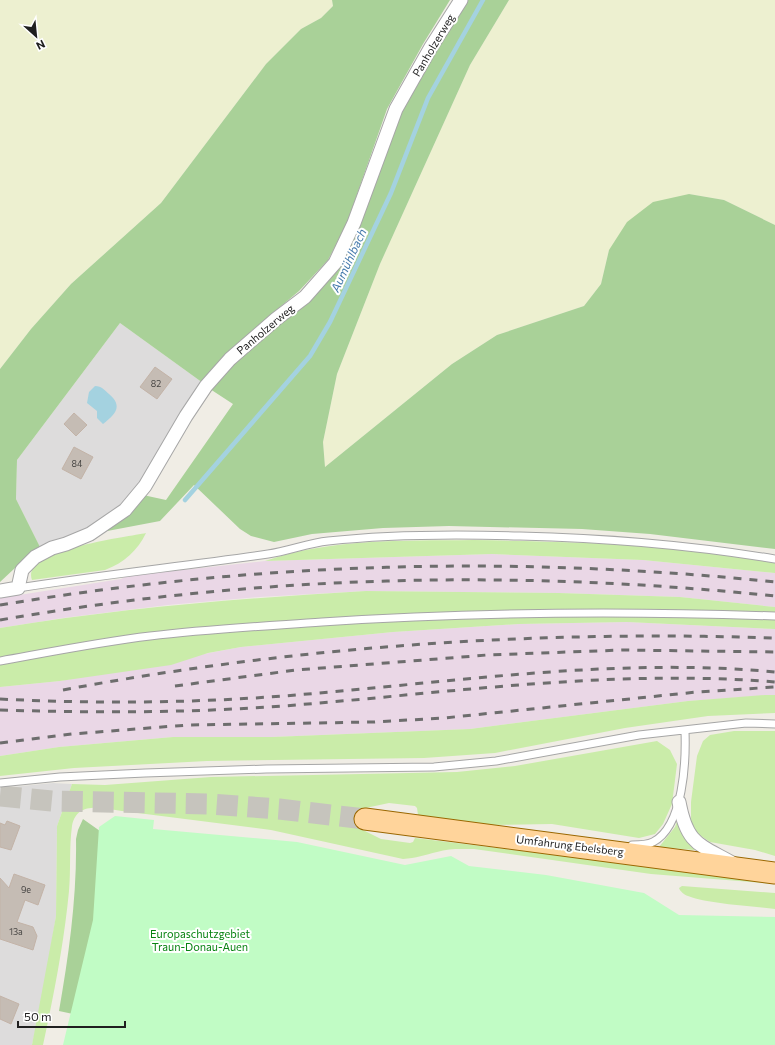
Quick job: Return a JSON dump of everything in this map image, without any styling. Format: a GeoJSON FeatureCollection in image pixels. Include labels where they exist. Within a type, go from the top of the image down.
{"type":"FeatureCollection","features":[{"type":"Feature","properties":{"kind":"main road","name":"Umfahrung Ebelsberg"},"geometry":{"type":"LineString","coordinates":[[365,819],[775,873]]}},
{"type":"Feature","properties":{"kind":"street","name":"Panholzerweg"},"geometry":{"type":"LineString","coordinates":[[18,588],[22,570],[35,557],[52,548],[90,534],[125,510],[145,486],[186,416],[206,386],[230,359],[276,319],[305,297],[335,263],[354,224],[396,109],[431,46],[460,0]]}},
{"type":"Feature","properties":{"kind":"street"},"geometry":{"type":"LineString","coordinates":[[0,591],[18,588]]}},
{"type":"Feature","properties":{"kind":"street"},"geometry":{"type":"LineString","coordinates":[[680,802],[682,819],[688,833],[694,841],[743,868]]}},
{"type":"Feature","properties":{"kind":"lane"},"geometry":{"type":"LineString","coordinates":[[18,588],[107,574],[271,554],[327,541],[409,536],[481,535],[576,537],[672,544],[775,559]]}},
{"type":"Feature","properties":{"kind":"lane"},"geometry":{"type":"LineString","coordinates":[[0,660],[69,648],[227,628],[411,616],[606,612],[775,616]]}},
{"type":"Feature","properties":{"kind":"lane"},"geometry":{"type":"LineString","coordinates":[[0,783],[60,777],[145,773],[272,769],[434,767],[496,761],[639,735],[746,723],[775,724]]}},
{"type":"Feature","properties":{"kind":"lane"},"geometry":{"type":"LineString","coordinates":[[580,847],[637,845],[653,842],[664,832],[680,802],[686,751],[685,731]]}},
{"type":"Feature","properties":{"kind":"shaded area"},"geometry":{"type":"Polygon","coordinates":[[[120,323],[203,383],[142,484],[123,507],[99,525],[40,547],[16,499],[17,460],[120,323]]]}},
{"type":"Feature","properties":{"kind":"shaded area"},"geometry":{"type":"Polygon","coordinates":[[[492,554],[643,560],[775,573],[775,607],[680,597],[559,593],[366,591],[260,597],[168,605],[63,618],[0,628],[0,598],[121,579],[127,576],[265,561],[492,554]]]}},
{"type":"Feature","properties":{"kind":"shaded area"},"geometry":{"type":"Polygon","coordinates":[[[627,622],[775,629],[775,695],[688,701],[470,729],[272,737],[173,737],[59,747],[0,756],[0,687],[60,681],[241,647],[393,632],[519,624],[627,622]]]}},
{"type":"Feature","properties":{"kind":"shaded area"},"geometry":{"type":"Polygon","coordinates":[[[53,783],[72,784],[57,826],[56,916],[42,1001],[32,1045],[0,1045],[0,788],[53,783]]]}},
{"type":"Feature","properties":{"kind":"green space"},"geometry":{"type":"Polygon","coordinates":[[[0,0],[332,0],[333,6],[321,18],[301,29],[266,64],[161,203],[71,284],[31,329],[0,369],[0,0]]]}},
{"type":"Feature","properties":{"kind":"green space"},"geometry":{"type":"Polygon","coordinates":[[[332,0],[450,0],[423,44],[387,109],[347,223],[328,260],[299,291],[273,313],[203,383],[120,323],[17,460],[16,499],[40,547],[30,554],[0,582],[0,369],[31,329],[71,284],[161,203],[266,64],[301,29],[321,18],[333,6],[332,0]]]}},
{"type":"Feature","properties":{"kind":"green space"},"geometry":{"type":"Polygon","coordinates":[[[467,0],[509,0],[470,65],[380,264],[337,374],[323,442],[325,467],[452,364],[497,335],[584,306],[601,284],[609,250],[627,222],[653,202],[689,194],[724,200],[775,225],[775,549],[650,534],[582,529],[449,526],[383,528],[312,534],[274,542],[251,536],[240,529],[194,485],[160,521],[102,532],[143,495],[166,500],[233,404],[210,389],[233,361],[339,264],[360,225],[400,111],[467,0]]]}},
{"type":"Feature","properties":{"kind":"green space"},"geometry":{"type":"Polygon","coordinates":[[[509,0],[775,0],[775,225],[724,200],[689,194],[609,250],[601,284],[584,306],[497,335],[452,364],[325,467],[323,442],[337,374],[380,264],[470,65],[509,0]]]}},
{"type":"Feature","properties":{"kind":"green space"},"geometry":{"type":"Polygon","coordinates":[[[146,533],[139,545],[130,555],[118,564],[105,570],[32,580],[33,570],[42,561],[58,553],[98,542],[146,533]]]}},
{"type":"Feature","properties":{"kind":"green space"},"geometry":{"type":"Polygon","coordinates":[[[473,540],[587,543],[662,547],[700,551],[775,563],[775,573],[643,560],[492,554],[265,561],[316,548],[368,542],[473,540]]]}},
{"type":"Feature","properties":{"kind":"green space"},"geometry":{"type":"Polygon","coordinates":[[[366,591],[559,593],[680,597],[775,607],[775,629],[627,622],[519,624],[393,632],[241,647],[208,653],[171,665],[60,681],[0,687],[0,628],[137,609],[274,597],[366,591]]]}},
{"type":"Feature","properties":{"kind":"green space"},"geometry":{"type":"Polygon","coordinates":[[[775,695],[775,713],[708,716],[625,728],[495,753],[424,758],[207,761],[74,768],[0,776],[0,756],[59,747],[173,737],[272,737],[470,729],[688,701],[775,695]]]}},
{"type":"Feature","properties":{"kind":"green space"},"geometry":{"type":"Polygon","coordinates":[[[734,731],[775,731],[775,856],[755,850],[710,842],[698,834],[691,823],[691,802],[697,756],[703,741],[710,735],[734,731]]]}},
{"type":"Feature","properties":{"kind":"green space"},"geometry":{"type":"Polygon","coordinates":[[[657,741],[670,750],[677,764],[672,804],[663,824],[655,834],[639,838],[552,824],[486,825],[418,815],[417,808],[415,806],[389,803],[361,809],[355,818],[359,828],[381,839],[410,843],[413,842],[415,838],[775,882],[775,884],[651,874],[474,849],[446,850],[403,859],[271,830],[99,808],[85,809],[79,812],[72,826],[69,891],[64,930],[55,988],[43,1045],[32,1045],[56,916],[57,826],[72,784],[105,785],[211,777],[457,772],[515,766],[657,741]]]}},
{"type":"Feature","properties":{"kind":"green space","name":"Europaschutzgebiet Traun-Donau-Auen"},"geometry":{"type":"Polygon","coordinates":[[[115,816],[154,820],[153,829],[297,842],[405,865],[451,856],[469,866],[546,875],[644,893],[679,915],[775,917],[775,1045],[63,1045],[93,920],[99,827],[115,816]]]}},
{"type":"Feature","properties":{"kind":"green space"},"geometry":{"type":"Polygon","coordinates":[[[83,819],[107,836],[137,863],[73,1014],[59,1011],[72,925],[76,839],[83,819]]]}},
{"type":"Feature","properties":{"kind":"green space"},"geometry":{"type":"Polygon","coordinates":[[[678,819],[683,835],[695,849],[694,850],[659,847],[675,827],[678,819]]]}},
{"type":"Feature","properties":{"kind":"green space"},"geometry":{"type":"Polygon","coordinates":[[[682,886],[775,893],[775,909],[718,903],[697,899],[682,893],[679,888],[682,886]]]}},
{"type":"Feature","properties":{"kind":"water"},"geometry":{"type":"Polygon","coordinates":[[[95,386],[101,387],[109,394],[116,402],[117,406],[111,417],[103,424],[97,418],[97,411],[87,403],[89,392],[95,386]]]}},
{"type":"Feature","properties":{"kind":"building"},"geometry":{"type":"Polygon","coordinates":[[[155,367],[172,379],[157,399],[140,387],[155,367]]]}},
{"type":"Feature","properties":{"kind":"building"},"geometry":{"type":"Polygon","coordinates":[[[74,413],[87,425],[76,436],[64,424],[74,413]]]}},
{"type":"Feature","properties":{"kind":"building"},"geometry":{"type":"Polygon","coordinates":[[[74,447],[93,457],[81,479],[62,469],[74,447]]]}},
{"type":"Feature","properties":{"kind":"building"},"geometry":{"type":"Polygon","coordinates":[[[7,821],[20,826],[11,850],[0,847],[0,823],[5,825],[7,821]]]}},
{"type":"Feature","properties":{"kind":"building"},"geometry":{"type":"Polygon","coordinates":[[[14,874],[45,885],[38,905],[25,900],[17,922],[33,927],[37,936],[33,950],[0,939],[0,878],[9,888],[14,874]]]}},
{"type":"Feature","properties":{"kind":"building"},"geometry":{"type":"Polygon","coordinates":[[[0,996],[19,1004],[11,1024],[0,1019],[0,996]]]}},
{"type":"Feature","properties":{"kind":"waterway","name":"Aumühlbach"},"geometry":{"type":"LineString","coordinates":[[185,500],[310,356],[330,322],[391,193],[428,98],[483,0]]}},
{"type":"Feature","properties":{"kind":"tunnel"},"geometry":{"type":"LineString","coordinates":[[0,796],[52,801],[210,804],[279,809],[365,819]]}},
{"type":"Feature","properties":{"kind":"railway"},"geometry":{"type":"LineString","coordinates":[[0,605],[194,579],[387,567],[483,566],[580,568],[677,573],[775,582]]}},
{"type":"Feature","properties":{"kind":"railway"},"geometry":{"type":"LineString","coordinates":[[0,620],[97,605],[194,593],[387,581],[483,580],[580,582],[677,587],[775,596]]}},
{"type":"Feature","properties":{"kind":"railway"},"geometry":{"type":"LineString","coordinates":[[63,690],[240,662],[418,644],[507,639],[596,637],[686,636],[775,638]]}},
{"type":"Feature","properties":{"kind":"railway"},"geometry":{"type":"LineString","coordinates":[[175,686],[296,670],[487,655],[623,650],[775,652]]}},
{"type":"Feature","properties":{"kind":"railway"},"geometry":{"type":"LineString","coordinates":[[0,699],[74,702],[222,700],[595,669],[655,667],[715,668],[775,672]]}},
{"type":"Feature","properties":{"kind":"railway"},"geometry":{"type":"LineString","coordinates":[[0,710],[74,712],[222,710],[595,680],[655,678],[775,682]]}},
{"type":"Feature","properties":{"kind":"railway"},"geometry":{"type":"LineString","coordinates":[[0,743],[72,734],[188,725],[374,722],[444,718],[697,692],[775,687]]}}]}
